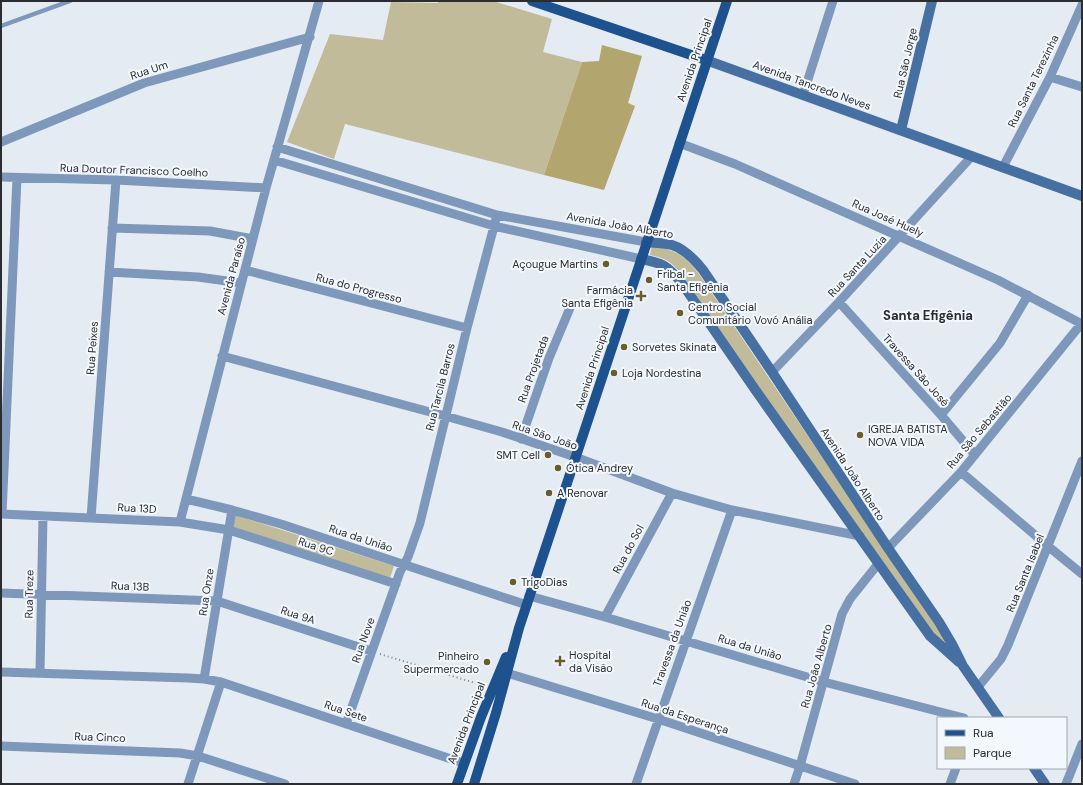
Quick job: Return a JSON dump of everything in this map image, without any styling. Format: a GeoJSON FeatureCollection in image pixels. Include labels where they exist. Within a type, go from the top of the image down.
{"type":"FeatureCollection","features":[{"type":"Feature","properties":{"kind":"main road","name":"Avenida Tancredo Neves"},"geometry":{"type":"LineString","coordinates":[[533,1],[706,60]]}},
{"type":"Feature","properties":{"kind":"main road","name":"Avenida Principal"},"geometry":{"type":"LineString","coordinates":[[474,784],[528,600],[706,60],[727,1]]}},
{"type":"Feature","properties":{"kind":"main road","name":"Avenida Principal"},"geometry":{"type":"LineString","coordinates":[[457,784],[463,763],[492,688],[519,628]]}},
{"type":"Feature","properties":{"kind":"street","name":"Avenida Paraíso"},"geometry":{"type":"LineString","coordinates":[[180,522],[266,188],[319,1]]}},
{"type":"Feature","properties":{"kind":"street","name":"Avenida Paraíso"},"geometry":{"type":"LineString","coordinates":[[310,37],[324,1]]}},
{"type":"Feature","properties":{"kind":"street"},"geometry":{"type":"LineString","coordinates":[[803,95],[833,1]]}},
{"type":"Feature","properties":{"kind":"street","name":"Rua São Jorge"},"geometry":{"type":"LineString","coordinates":[[901,130],[932,1]]}},
{"type":"Feature","properties":{"kind":"street","name":"Rua Santa Terezinha"},"geometry":{"type":"LineString","coordinates":[[1003,166],[1050,77],[1082,5]]}},
{"type":"Feature","properties":{"kind":"street","name":"Rua Um"},"geometry":{"type":"LineString","coordinates":[[1,142],[144,83],[310,37]]}},
{"type":"Feature","properties":{"kind":"street","name":"Avenida Tancredo Neves"},"geometry":{"type":"LineString","coordinates":[[706,60],[1003,166],[1082,196]]}},
{"type":"Feature","properties":{"kind":"street"},"geometry":{"type":"LineString","coordinates":[[1050,77],[1082,87]]}},
{"type":"Feature","properties":{"kind":"street","name":"Rua José Huely"},"geometry":{"type":"LineString","coordinates":[[679,143],[735,164],[998,280],[1082,324]]}},
{"type":"Feature","properties":{"kind":"street","name":"Avenida João Alberto"},"geometry":{"type":"LineString","coordinates":[[277,147],[497,215],[646,242],[671,245],[681,249],[697,263],[772,372],[888,548],[939,622],[963,666],[998,717]]}},
{"type":"Feature","properties":{"kind":"street","name":"Rua Santa Luzia"},"geometry":{"type":"LineString","coordinates":[[772,372],[839,302],[972,156]]}},
{"type":"Feature","properties":{"kind":"street","name":"Avenida João Alberto"},"geometry":{"type":"LineString","coordinates":[[274,160],[494,226],[664,265],[673,272],[681,282],[754,388],[930,636],[963,666]]}},
{"type":"Feature","properties":{"kind":"street","name":"Rua Doutor Francisco Coelho"},"geometry":{"type":"LineString","coordinates":[[1,177],[116,180],[266,188]]}},
{"type":"Feature","properties":{"kind":"street"},"geometry":{"type":"LineString","coordinates":[[1,514],[17,178]]}},
{"type":"Feature","properties":{"kind":"street","name":"Rua Peixes"},"geometry":{"type":"LineString","coordinates":[[91,518],[116,180]]}},
{"type":"Feature","properties":{"kind":"street","name":"Rua Tarcila Barros"},"geometry":{"type":"LineString","coordinates":[[405,564],[420,522],[467,328],[497,215]]}},
{"type":"Feature","properties":{"kind":"street"},"geometry":{"type":"LineString","coordinates":[[112,228],[210,231],[253,239]]}},
{"type":"Feature","properties":{"kind":"street","name":"Rua do Progresso"},"geometry":{"type":"LineString","coordinates":[[245,270],[467,328]]}},
{"type":"Feature","properties":{"kind":"street"},"geometry":{"type":"LineString","coordinates":[[109,272],[198,278],[241,283]]}},
{"type":"Feature","properties":{"kind":"street"},"geometry":{"type":"LineString","coordinates":[[941,415],[1000,343],[1028,295]]}},
{"type":"Feature","properties":{"kind":"street","name":"Travessa São José"},"geometry":{"type":"LineString","coordinates":[[839,302],[975,455]]}},
{"type":"Feature","properties":{"kind":"street","name":"Rua Projetada"},"geometry":{"type":"LineString","coordinates":[[520,439],[549,358],[570,308]]}},
{"type":"Feature","properties":{"kind":"street","name":"Rua São Sebastião"},"geometry":{"type":"LineString","coordinates":[[888,548],[961,472],[1082,324]]}},
{"type":"Feature","properties":{"kind":"street","name":"Rua São João"},"geometry":{"type":"LineString","coordinates":[[222,356],[445,416],[575,457],[672,493],[732,510],[860,536]]}},
{"type":"Feature","properties":{"kind":"street","name":"Rua Santa Isabel"},"geometry":{"type":"LineString","coordinates":[[978,687],[1000,659],[1008,645],[1049,547],[1082,461]]}},
{"type":"Feature","properties":{"kind":"street"},"geometry":{"type":"LineString","coordinates":[[961,472],[1082,574]]}},
{"type":"Feature","properties":{"kind":"street","name":"Rua do Sol"},"geometry":{"type":"LineString","coordinates":[[605,617],[672,493]]}},
{"type":"Feature","properties":{"kind":"street","name":"Rua da União"},"geometry":{"type":"LineString","coordinates":[[186,500],[232,510],[405,564],[528,600],[605,617],[824,682],[960,717]]}},
{"type":"Feature","properties":{"kind":"street","name":"Rua Onze"},"geometry":{"type":"LineString","coordinates":[[204,679],[232,510]]}},
{"type":"Feature","properties":{"kind":"street","name":"Travessa da União"},"geometry":{"type":"LineString","coordinates":[[636,784],[732,510]]}},
{"type":"Feature","properties":{"kind":"street","name":"Rua 13D"},"geometry":{"type":"LineString","coordinates":[[1,514],[180,522],[229,530]]}},
{"type":"Feature","properties":{"kind":"street","name":"Rua Treze"},"geometry":{"type":"LineString","coordinates":[[40,673],[43,516]]}},
{"type":"Feature","properties":{"kind":"street","name":"Rua 9C"},"geometry":{"type":"LineString","coordinates":[[229,530],[396,584]]}},
{"type":"Feature","properties":{"kind":"street","name":"Rua Nove"},"geometry":{"type":"LineString","coordinates":[[346,724],[400,572],[405,564]]}},
{"type":"Feature","properties":{"kind":"street","name":"Rua João Alberto"},"geometry":{"type":"LineString","coordinates":[[794,784],[845,609],[860,585],[878,564]]}},
{"type":"Feature","properties":{"kind":"street","name":"Rua 13B"},"geometry":{"type":"LineString","coordinates":[[1,593],[217,601]]}},
{"type":"Feature","properties":{"kind":"street","name":"Rua 9A"},"geometry":{"type":"LineString","coordinates":[[217,601],[371,652]]}},
{"type":"Feature","properties":{"kind":"street","name":"Rua Sete"},"geometry":{"type":"LineString","coordinates":[[1,672],[204,679],[221,682],[463,763]]}},
{"type":"Feature","properties":{"kind":"street","name":"Rua da Esperança"},"geometry":{"type":"LineString","coordinates":[[507,673],[658,719],[856,784]]}},
{"type":"Feature","properties":{"kind":"street"},"geometry":{"type":"LineString","coordinates":[[188,784],[221,682]]}},
{"type":"Feature","properties":{"kind":"street"},"geometry":{"type":"LineString","coordinates":[[1066,784],[1082,744]]}},
{"type":"Feature","properties":{"kind":"street","name":"Rua Cinco"},"geometry":{"type":"LineString","coordinates":[[1,746],[173,752],[198,756],[285,784]]}},
{"type":"Feature","properties":{"kind":"street"},"geometry":{"type":"LineString","coordinates":[[950,784],[956,769]]}},
{"type":"Feature","properties":{"kind":"street"},"geometry":{"type":"LineString","coordinates":[[1035,769],[1045,784]]}},
{"type":"Feature","properties":{"kind":"lane"},"geometry":{"type":"LineString","coordinates":[[1,26],[58,3],[70,1]]}},
{"type":"Feature","properties":{"kind":"path"},"geometry":{"type":"LineString","coordinates":[[371,652],[492,688]]}},
{"type":"Feature","properties":{"kind":"green space"},"geometry":{"type":"Polygon","coordinates":[[[438,1],[493,1],[552,19],[543,52],[582,62],[544,175],[345,124],[334,159],[287,142],[330,34],[383,40],[391,2],[438,3],[438,1]]]}},
{"type":"Feature","properties":{"kind":"green space"},"geometry":{"type":"Polygon","coordinates":[[[652,246],[667,249],[679,254],[689,262],[699,274],[954,653],[932,631],[752,380],[684,277],[670,262],[650,255],[652,246]]]}},
{"type":"Feature","properties":{"kind":"green space"},"geometry":{"type":"Polygon","coordinates":[[[235,515],[394,566],[390,578],[233,527],[235,515]]]}},
{"type":"Feature","properties":{"kind":"shaded area"},"geometry":{"type":"Polygon","coordinates":[[[602,45],[642,56],[628,103],[635,106],[604,190],[544,175],[582,62],[599,61],[602,45]]]}},
{"type":"Feature","properties":{"kind":"place","name":"Açougue Martins"},"geometry":{"type":"Point","coordinates":[606,264]}},
{"type":"Feature","properties":{"kind":"place","name":"Fribal - Santa Efigênia"},"geometry":{"type":"Point","coordinates":[649,280]}},
{"type":"Feature","properties":{"kind":"place","name":"Farmácia Santa Efigênia"},"geometry":{"type":"Point","coordinates":[641,296]}},
{"type":"Feature","properties":{"kind":"place","name":"Centro Social Comunitário Vovó Anália"},"geometry":{"type":"Point","coordinates":[680,313]}},
{"type":"Feature","properties":{"kind":"place","name":"Sorvetes Skinata"},"geometry":{"type":"Point","coordinates":[624,347]}},
{"type":"Feature","properties":{"kind":"place","name":"Loja Nordestina"},"geometry":{"type":"Point","coordinates":[614,373]}},
{"type":"Feature","properties":{"kind":"place","name":"IGREJA BATISTA NOVA VIDA"},"geometry":{"type":"Point","coordinates":[860,435]}},
{"type":"Feature","properties":{"kind":"place","name":"SMT Cell"},"geometry":{"type":"Point","coordinates":[548,455]}},
{"type":"Feature","properties":{"kind":"place","name":"Ótica Andrey"},"geometry":{"type":"Point","coordinates":[558,468]}},
{"type":"Feature","properties":{"kind":"place","name":"A Renovar"},"geometry":{"type":"Point","coordinates":[549,493]}},
{"type":"Feature","properties":{"kind":"place","name":"TrigoDias"},"geometry":{"type":"Point","coordinates":[513,582]}},
{"type":"Feature","properties":{"kind":"place","name":"Hospital da Visão"},"geometry":{"type":"Point","coordinates":[560,661]}},
{"type":"Feature","properties":{"kind":"place","name":"Pinheiro Supermercado"},"geometry":{"type":"Point","coordinates":[487,662]}},
{"type":"Feature","properties":{"kind":"district","name":"Santa Efigênia"},"geometry":{"type":"Point","coordinates":[928,315]}}]}
